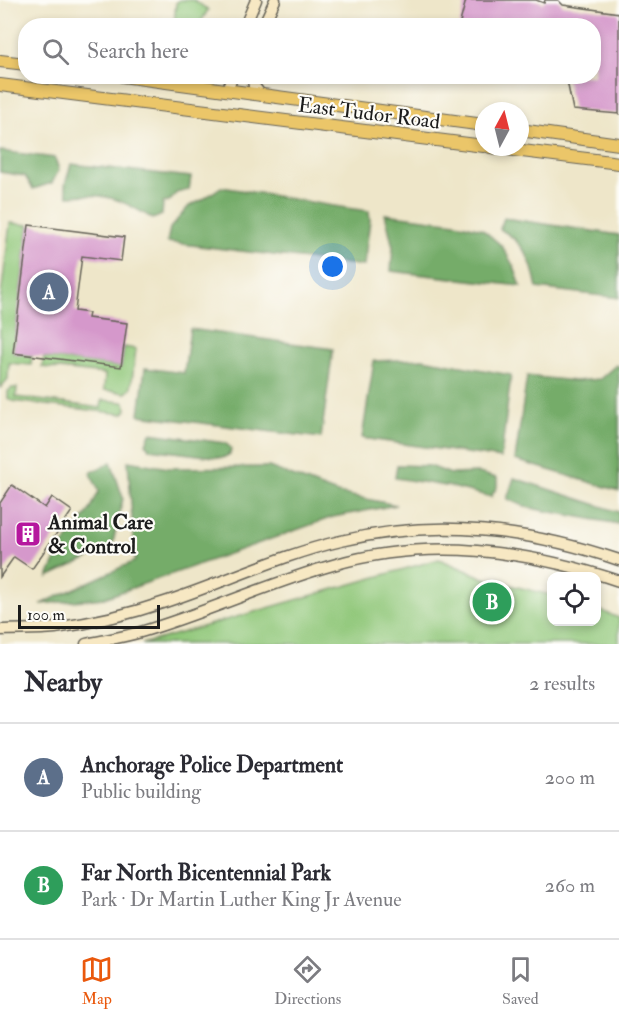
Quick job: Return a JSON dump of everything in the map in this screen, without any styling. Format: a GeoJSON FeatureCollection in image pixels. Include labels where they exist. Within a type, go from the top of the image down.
{"type":"FeatureCollection","features":[{"type":"Feature","properties":{"kind":"main road"},"geometry":{"type":"LineString","coordinates":[[0,61],[18,63]]}},
{"type":"Feature","properties":{"kind":"main road","name":"East Tudor Road"},"geometry":{"type":"LineString","coordinates":[[182,84],[475,124]]}},
{"type":"Feature","properties":{"kind":"main road","name":"East Tudor Road"},"geometry":{"type":"LineString","coordinates":[[0,85],[475,145]]}},
{"type":"Feature","properties":{"kind":"main road"},"geometry":{"type":"LineString","coordinates":[[529,131],[619,144]]}},
{"type":"Feature","properties":{"kind":"main road"},"geometry":{"type":"LineString","coordinates":[[529,152],[619,163]]}},
{"type":"Feature","properties":{"kind":"street"},"geometry":{"type":"LineString","coordinates":[[248,18],[256,0]]}},
{"type":"Feature","properties":{"kind":"street"},"geometry":{"type":"LineString","coordinates":[[267,18],[275,0]]}},
{"type":"Feature","properties":{"kind":"street"},"geometry":{"type":"LineString","coordinates":[[227,90],[230,84]]}},
{"type":"Feature","properties":{"kind":"street"},"geometry":{"type":"LineString","coordinates":[[254,84],[261,95]]}},
{"type":"Feature","properties":{"kind":"street"},"geometry":{"type":"LineString","coordinates":[[0,630],[54,628],[108,618],[163,603],[340,541],[390,532],[437,528],[491,530],[539,537],[619,560]]}},
{"type":"Feature","properties":{"kind":"street"},"geometry":{"type":"LineString","coordinates":[[86,644],[143,632],[333,564],[397,552],[465,549],[529,556],[619,581]]}},
{"type":"Feature","properties":{"kind":"green space"},"geometry":{"type":"Polygon","coordinates":[[[180,0],[194,0],[208,10],[203,18],[175,18],[176,3],[180,0]]]}},
{"type":"Feature","properties":{"kind":"green space"},"geometry":{"type":"Polygon","coordinates":[[[0,151],[55,158],[59,170],[52,183],[33,189],[25,176],[0,172],[0,151]]]}},
{"type":"Feature","properties":{"kind":"green space"},"geometry":{"type":"Polygon","coordinates":[[[71,164],[191,177],[189,190],[176,193],[171,200],[163,203],[162,215],[153,219],[114,199],[68,196],[65,185],[71,164]]]}},
{"type":"Feature","properties":{"kind":"green space"},"geometry":{"type":"Polygon","coordinates":[[[221,187],[369,211],[370,220],[364,266],[167,242],[170,228],[189,206],[221,187]]]}},
{"type":"Feature","properties":{"kind":"green space"},"geometry":{"type":"Polygon","coordinates":[[[385,214],[456,223],[482,229],[502,246],[514,267],[521,286],[391,271],[393,247],[385,214]]]}},
{"type":"Feature","properties":{"kind":"green space"},"geometry":{"type":"Polygon","coordinates":[[[504,218],[619,235],[619,298],[537,288],[533,269],[526,254],[516,240],[500,229],[504,218]]]}},
{"type":"Feature","properties":{"kind":"green space"},"geometry":{"type":"Polygon","coordinates":[[[10,223],[29,225],[13,353],[32,355],[31,365],[9,363],[8,379],[0,388],[0,304],[10,223]]]}},
{"type":"Feature","properties":{"kind":"green space"},"geometry":{"type":"Polygon","coordinates":[[[190,329],[333,349],[321,438],[139,415],[145,368],[184,373],[190,329]]]}},
{"type":"Feature","properties":{"kind":"green space"},"geometry":{"type":"Polygon","coordinates":[[[124,347],[136,349],[131,388],[126,393],[104,390],[105,374],[42,367],[44,357],[121,367],[124,347]]]}},
{"type":"Feature","properties":{"kind":"green space"},"geometry":{"type":"Polygon","coordinates":[[[423,359],[511,375],[501,458],[362,438],[374,361],[423,359]]]}},
{"type":"Feature","properties":{"kind":"green space"},"geometry":{"type":"Polygon","coordinates":[[[616,365],[619,366],[619,491],[515,460],[527,376],[575,381],[600,379],[616,365]]]}},
{"type":"Feature","properties":{"kind":"green space"},"geometry":{"type":"Polygon","coordinates":[[[17,388],[16,397],[101,408],[102,400],[123,402],[126,405],[126,411],[123,414],[12,401],[8,398],[8,391],[17,388]]]}},
{"type":"Feature","properties":{"kind":"green space"},"geometry":{"type":"Polygon","coordinates":[[[150,433],[225,443],[231,448],[230,454],[223,458],[149,449],[146,444],[150,433]]]}},
{"type":"Feature","properties":{"kind":"green space"},"geometry":{"type":"Polygon","coordinates":[[[128,461],[169,468],[269,467],[337,493],[396,505],[333,517],[104,598],[41,604],[135,561],[128,461]]]}},
{"type":"Feature","properties":{"kind":"green space"},"geometry":{"type":"Polygon","coordinates":[[[111,462],[123,498],[112,547],[48,577],[61,548],[90,510],[99,491],[90,473],[111,462]]]}},
{"type":"Feature","properties":{"kind":"green space"},"geometry":{"type":"Polygon","coordinates":[[[397,465],[430,466],[451,474],[479,473],[497,478],[497,487],[491,497],[452,487],[395,478],[397,465]]]}},
{"type":"Feature","properties":{"kind":"green space"},"geometry":{"type":"Polygon","coordinates":[[[514,478],[619,512],[619,524],[529,508],[507,499],[514,478]]]}},
{"type":"Feature","properties":{"kind":"green space"},"geometry":{"type":"Polygon","coordinates":[[[439,559],[489,580],[547,594],[547,626],[601,626],[601,611],[619,618],[619,644],[142,644],[439,559]]]}},
{"type":"Feature","properties":{"kind":"building"},"geometry":{"type":"Polygon","coordinates":[[[466,0],[536,0],[544,3],[545,0],[558,0],[563,5],[619,13],[619,114],[573,110],[568,84],[601,84],[601,18],[461,18],[466,0]]]}},
{"type":"Feature","properties":{"kind":"building"},"geometry":{"type":"Polygon","coordinates":[[[29,225],[124,237],[121,261],[82,256],[75,311],[89,313],[88,318],[127,323],[121,367],[13,353],[29,225]]]}},
{"type":"Feature","properties":{"kind":"building","name":"Animal Care & Control"},"geometry":{"type":"Polygon","coordinates":[[[12,485],[45,508],[52,497],[72,511],[32,569],[14,557],[0,577],[0,503],[12,485]]]}},
{"type":"Feature","properties":{"kind":"place","name":"Anchorage Police Department"},"geometry":{"type":"Point","coordinates":[49,292]}},
{"type":"Feature","properties":{"kind":"place","name":"Animal Care & Control"},"geometry":{"type":"Point","coordinates":[28,534]}},
{"type":"Feature","properties":{"kind":"place","name":"Far North Bicentennial Park"},"geometry":{"type":"Point","coordinates":[492,602]}}]}
